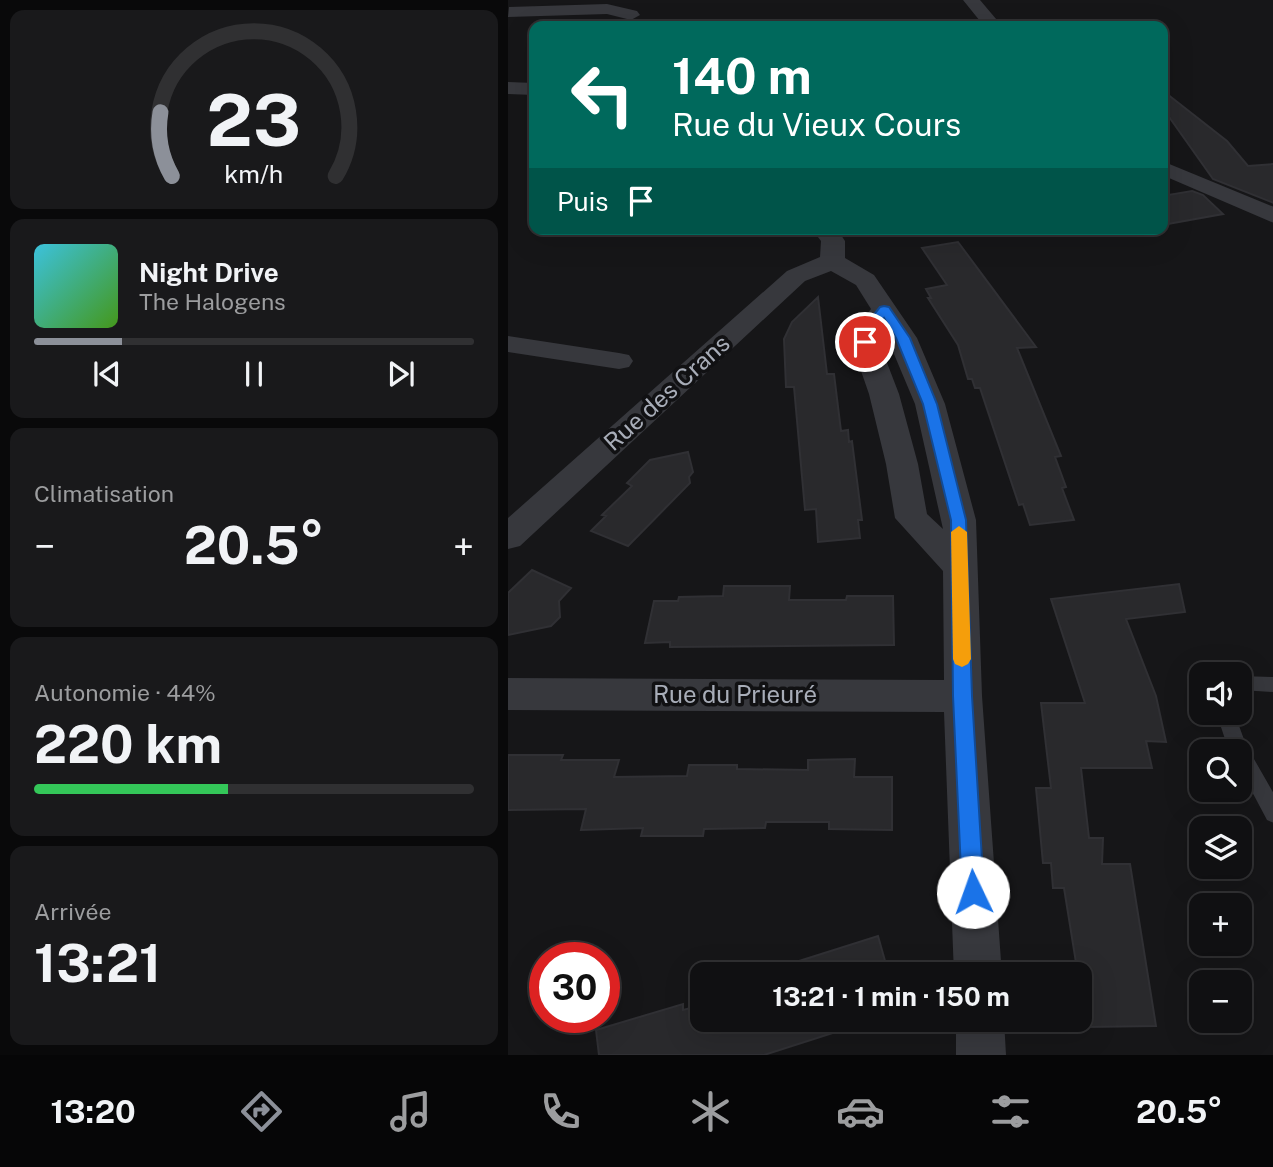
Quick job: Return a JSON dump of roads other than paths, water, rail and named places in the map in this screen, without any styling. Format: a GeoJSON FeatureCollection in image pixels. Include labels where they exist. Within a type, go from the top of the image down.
{"type":"FeatureCollection","features":[{"type":"Feature","properties":{"kind":"street"},"geometry":{"type":"LineString","coordinates":[[508,13],[516,0]]}},
{"type":"Feature","properties":{"kind":"street"},"geometry":{"type":"LineString","coordinates":[[971,0],[989,21]]}},
{"type":"Feature","properties":{"kind":"street"},"geometry":{"type":"LineString","coordinates":[[508,13],[607,9],[631,15]]}},
{"type":"Feature","properties":{"kind":"street"},"geometry":{"type":"LineString","coordinates":[[508,88],[529,89]]}},
{"type":"Feature","properties":{"kind":"street"},"geometry":{"type":"LineString","coordinates":[[1168,170],[1273,216]]}},
{"type":"Feature","properties":{"kind":"street"},"geometry":{"type":"LineString","coordinates":[[828,235],[833,241],[832,261],[865,280],[903,338],[930,404],[958,520],[963,696],[977,962]]}},
{"type":"Feature","properties":{"kind":"street","name":"Rue des Crans"},"geometry":{"type":"LineString","coordinates":[[508,537],[796,276],[832,261]]}},
{"type":"Feature","properties":{"kind":"street"},"geometry":{"type":"LineString","coordinates":[[884,309],[866,333],[865,342],[884,394],[902,464],[911,518],[960,566]]}},
{"type":"Feature","properties":{"kind":"street"},"geometry":{"type":"LineString","coordinates":[[508,344],[619,361]]}},
{"type":"Feature","properties":{"kind":"street","name":"Rue du Prieuré"},"geometry":{"type":"LineString","coordinates":[[508,694],[963,696]]}},
{"type":"Feature","properties":{"kind":"street"},"geometry":{"type":"LineString","coordinates":[[981,1032],[982,1055]]}},
{"type":"Feature","properties":{"kind":"lane"},"geometry":{"type":"LineString","coordinates":[[1252,684],[1273,685]]}},
{"type":"Feature","properties":{"kind":"lane"},"geometry":{"type":"LineString","coordinates":[[1252,775],[1273,814]]}}]}
